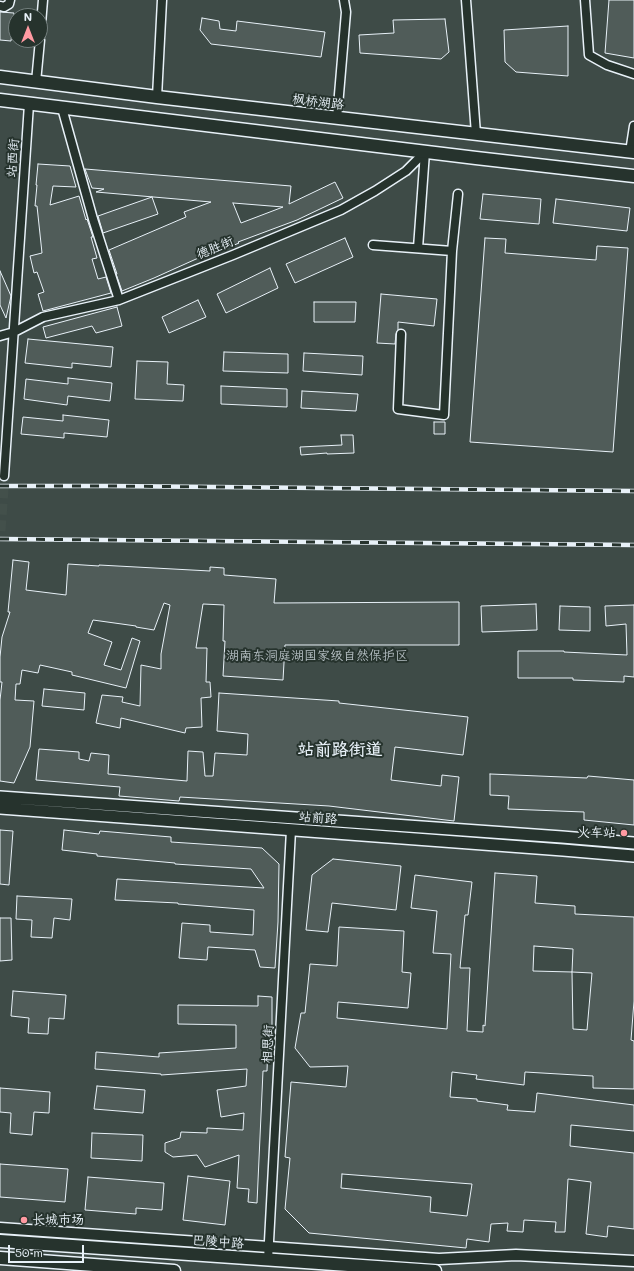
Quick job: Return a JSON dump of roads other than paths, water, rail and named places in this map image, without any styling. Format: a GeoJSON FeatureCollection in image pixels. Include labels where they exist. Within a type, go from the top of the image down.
{"type":"FeatureCollection","features":[{"type":"Feature","properties":{"kind":"main road","name":"枫桥湖路"},"geometry":{"type":"LineString","coordinates":[[0,77],[157,97],[632,152]]}},
{"type":"Feature","properties":{"kind":"main road"},"geometry":{"type":"LineString","coordinates":[[0,100],[634,176]]}},
{"type":"Feature","properties":{"kind":"main road","name":"站前路"},"geometry":{"type":"LineString","coordinates":[[0,797],[634,843]]}},
{"type":"Feature","properties":{"kind":"main road","name":"站前路"},"geometry":{"type":"LineString","coordinates":[[0,808],[634,856]]}},
{"type":"Feature","properties":{"kind":"main road","name":"巴陵中路"},"geometry":{"type":"LineString","coordinates":[[0,1241],[434,1271]]}},
{"type":"Feature","properties":{"kind":"main road"},"geometry":{"type":"LineString","coordinates":[[0,1258],[174,1271]]}},
{"type":"Feature","properties":{"kind":"street"},"geometry":{"type":"LineString","coordinates":[[0,6],[4,7],[9,4],[10,0]]}},
{"type":"Feature","properties":{"kind":"street"},"geometry":{"type":"LineString","coordinates":[[157,97],[162,0]]}},
{"type":"Feature","properties":{"kind":"street"},"geometry":{"type":"LineString","coordinates":[[337,118],[346,12],[344,0]]}},
{"type":"Feature","properties":{"kind":"street"},"geometry":{"type":"LineString","coordinates":[[466,0],[476,134]]}},
{"type":"Feature","properties":{"kind":"street"},"geometry":{"type":"LineString","coordinates":[[585,0],[589,55],[607,65],[634,74]]}},
{"type":"Feature","properties":{"kind":"street"},"geometry":{"type":"LineString","coordinates":[[36,82],[39,48]]}},
{"type":"Feature","properties":{"kind":"street","name":"站西街"},"geometry":{"type":"LineString","coordinates":[[4,476],[29,104]]}},
{"type":"Feature","properties":{"kind":"street"},"geometry":{"type":"LineString","coordinates":[[62,108],[92,219],[119,300]]}},
{"type":"Feature","properties":{"kind":"street"},"geometry":{"type":"LineString","coordinates":[[632,152],[634,126]]}},
{"type":"Feature","properties":{"kind":"street"},"geometry":{"type":"LineString","coordinates":[[418,248],[426,152]]}},
{"type":"Feature","properties":{"kind":"street","name":"德胜街"},"geometry":{"type":"LineString","coordinates":[[0,336],[14,332],[43,317],[119,300],[341,210],[375,191],[406,171],[426,152]]}},
{"type":"Feature","properties":{"kind":"street"},"geometry":{"type":"LineString","coordinates":[[401,334],[398,409],[444,415],[452,250],[458,194]]}},
{"type":"Feature","properties":{"kind":"street"},"geometry":{"type":"LineString","coordinates":[[373,245],[452,250]]}},
{"type":"Feature","properties":{"kind":"street","name":"相思街"},"geometry":{"type":"LineString","coordinates":[[268,1260],[270,1246],[291,830]]}},
{"type":"Feature","properties":{"kind":"street"},"geometry":{"type":"LineString","coordinates":[[0,1228],[439,1259],[516,1255],[634,1260]]}},
{"type":"Feature","properties":{"kind":"street"},"geometry":{"type":"LineString","coordinates":[[44,1231],[70,1246]]}},
{"type":"Feature","properties":{"kind":"tunnel"},"geometry":{"type":"LineString","coordinates":[[0,531],[4,476]]}},
{"type":"Feature","properties":{"kind":"railway"},"geometry":{"type":"LineString","coordinates":[[0,486],[634,491]]}},
{"type":"Feature","properties":{"kind":"railway"},"geometry":{"type":"LineString","coordinates":[[0,539],[634,545]]}},
{"type":"Feature","properties":{"kind":"place","name":"火车站"},"geometry":{"type":"Point","coordinates":[624,833]}},
{"type":"Feature","properties":{"kind":"place","name":"长城市场"},"geometry":{"type":"Point","coordinates":[24,1220]}},
{"type":"Feature","properties":{"kind":"district","name":"站前路街道"},"geometry":{"type":"Point","coordinates":[340,750]}},
{"type":"Feature","properties":{"kind":"park label","name":"湖南东洞庭湖国家级自然保护区"},"geometry":{"type":"Point","coordinates":[317,656]}}]}
